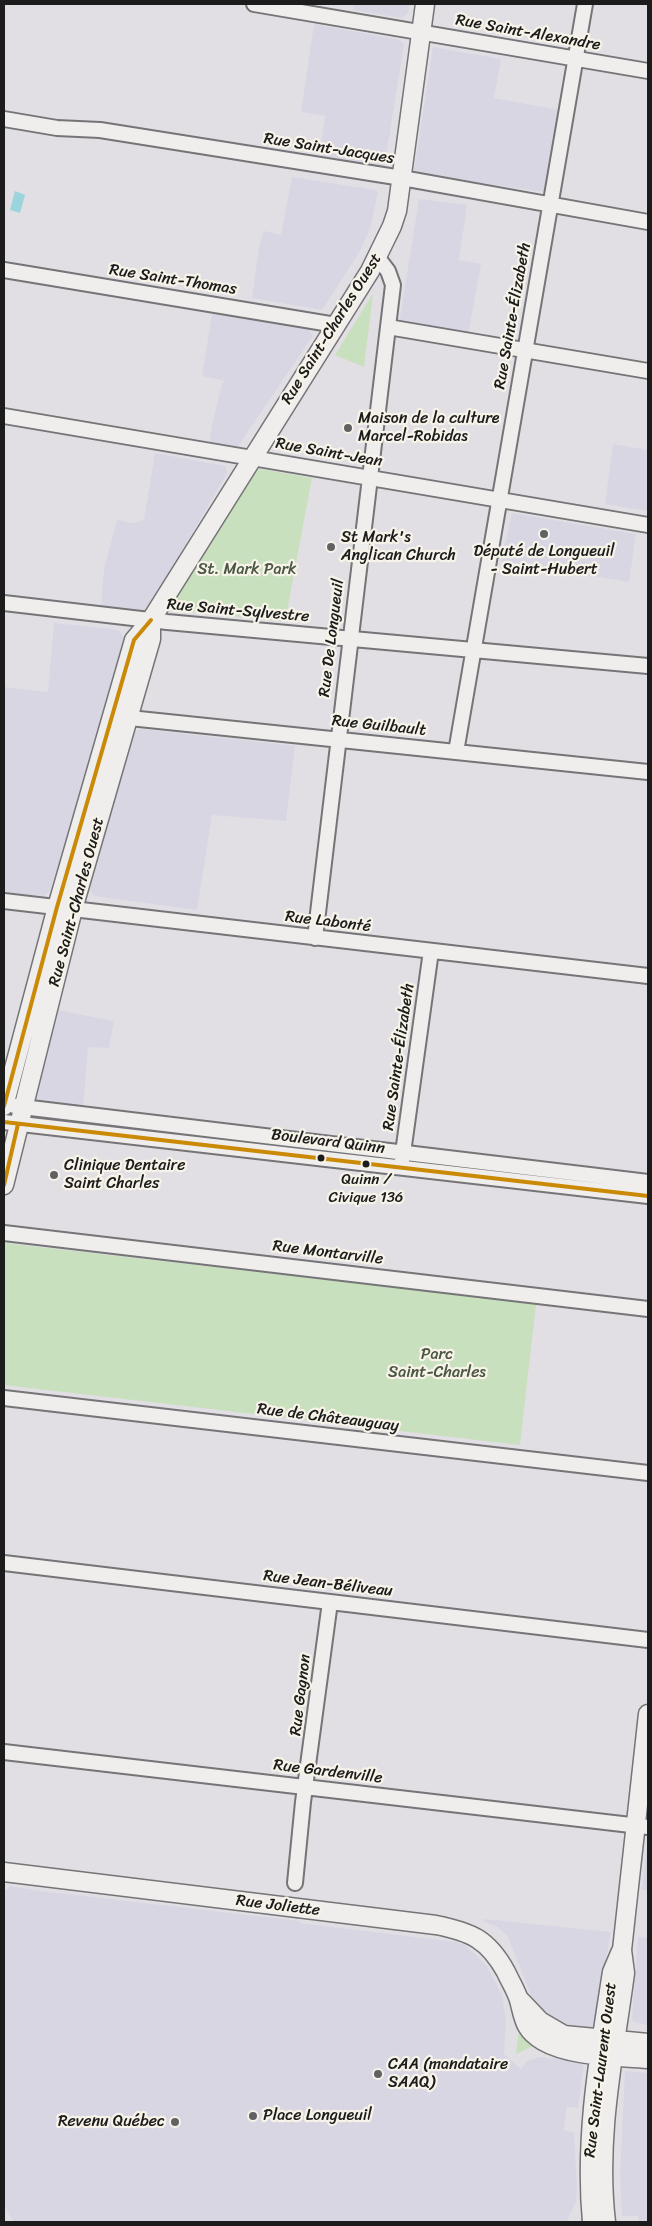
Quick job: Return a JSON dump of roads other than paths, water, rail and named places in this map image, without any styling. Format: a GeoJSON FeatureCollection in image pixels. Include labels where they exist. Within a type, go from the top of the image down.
{"type":"FeatureCollection","features":[{"type":"Feature","properties":{"kind":"street","name":"Rue Saint-Alexandre"},"geometry":{"type":"LineString","coordinates":[[254,4],[648,71]]}},
{"type":"Feature","properties":{"kind":"street","name":"Rue Saint-Charles Ouest"},"geometry":{"type":"LineString","coordinates":[[4,1184],[15,1117],[65,908],[116,716],[134,640],[150,620],[378,258],[392,226],[402,178],[425,4]]}},
{"type":"Feature","properties":{"kind":"street","name":"Rue Sainte-Élizabeth"},"geometry":{"type":"LineString","coordinates":[[456,752],[585,4]]}},
{"type":"Feature","properties":{"kind":"street","name":"Rue Saint-Jacques"},"geometry":{"type":"LineString","coordinates":[[4,119],[57,128],[100,130],[402,178],[648,222]]}},
{"type":"Feature","properties":{"kind":"street","name":"Rue De Longueuil"},"geometry":{"type":"LineString","coordinates":[[315,938],[337,739],[393,285],[388,271],[378,258]]}},
{"type":"Feature","properties":{"kind":"street","name":"Rue Saint-Thomas"},"geometry":{"type":"LineString","coordinates":[[4,270],[336,325]]}},
{"type":"Feature","properties":{"kind":"street"},"geometry":{"type":"LineString","coordinates":[[388,327],[648,371]]}},
{"type":"Feature","properties":{"kind":"street","name":"Rue Saint-Jean"},"geometry":{"type":"LineString","coordinates":[[4,416],[648,525]]}},
{"type":"Feature","properties":{"kind":"street","name":"Rue Saint-Sylvestre"},"geometry":{"type":"LineString","coordinates":[[4,602],[150,620],[648,666]]}},
{"type":"Feature","properties":{"kind":"street","name":"Rue Guilbault"},"geometry":{"type":"LineString","coordinates":[[116,716],[648,772]]}},
{"type":"Feature","properties":{"kind":"street","name":"Rue Labonté"},"geometry":{"type":"LineString","coordinates":[[4,901],[648,976]]}},
{"type":"Feature","properties":{"kind":"street","name":"Rue Saint-Charles Ouest"},"geometry":{"type":"LineString","coordinates":[[4,1105],[8,1075],[65,908]]}},
{"type":"Feature","properties":{"kind":"street","name":"Rue Sainte-Élizabeth"},"geometry":{"type":"LineString","coordinates":[[401,1168],[431,951]]}},
{"type":"Feature","properties":{"kind":"street","name":"Boulevard Quinn"},"geometry":{"type":"LineString","coordinates":[[4,1105],[15,1117],[401,1168],[648,1196]]}},
{"type":"Feature","properties":{"kind":"street","name":"Boulevard Quinn"},"geometry":{"type":"LineString","coordinates":[[15,1117],[404,1151],[648,1182]]}},
{"type":"Feature","properties":{"kind":"street","name":"Rue Montarville"},"geometry":{"type":"LineString","coordinates":[[4,1233],[648,1309]]}},
{"type":"Feature","properties":{"kind":"street","name":"Rue de Châteauguay"},"geometry":{"type":"LineString","coordinates":[[4,1398],[648,1473]]}},
{"type":"Feature","properties":{"kind":"street","name":"Rue Jean-Béliveau"},"geometry":{"type":"LineString","coordinates":[[4,1563],[648,1640]]}},
{"type":"Feature","properties":{"kind":"street","name":"Rue Gagnon"},"geometry":{"type":"LineString","coordinates":[[295,1883],[305,1787],[330,1602]]}},
{"type":"Feature","properties":{"kind":"street","name":"Rue Saint-Laurent Ouest"},"geometry":{"type":"LineString","coordinates":[[592,2222],[590,2140],[625,1973],[622,1950],[643,1826],[648,1714]]}},
{"type":"Feature","properties":{"kind":"street","name":"Rue Gardenville"},"geometry":{"type":"LineString","coordinates":[[4,1752],[643,1826]]}},
{"type":"Feature","properties":{"kind":"street","name":"Rue Joliette"},"geometry":{"type":"LineString","coordinates":[[4,1872],[453,1928],[472,1935],[491,1949],[500,1961],[518,1998],[525,2025],[542,2041],[566,2050],[648,2043]]}},
{"type":"Feature","properties":{"kind":"street","name":"Rue Saint-Laurent Ouest"},"geometry":{"type":"LineString","coordinates":[[606,2222],[602,2182],[602,2150],[608,2047]]}},
{"type":"Feature","properties":{"kind":"street","name":"Rue Joliette"},"geometry":{"type":"LineString","coordinates":[[608,2047],[648,2060]]}},
{"type":"Feature","properties":{"kind":"water"},"geometry":{"type":"Polygon","coordinates":[[[15,191],[25,195],[20,213],[10,210],[15,191]]]}},
{"type":"Feature","properties":{"kind":"place","name":"Maison de la culture Marcel-Robidas"},"geometry":{"type":"Point","coordinates":[348,428]}},
{"type":"Feature","properties":{"kind":"place","name":"Député de Longueuil - Saint-Hubert"},"geometry":{"type":"Point","coordinates":[544,534]}},
{"type":"Feature","properties":{"kind":"place","name":"St Mark's Anglican Church"},"geometry":{"type":"Point","coordinates":[331,547]}},
{"type":"Feature","properties":{"kind":"place","name":"Quinn / Civique 136"},"geometry":{"type":"Point","coordinates":[366,1164]}},
{"type":"Feature","properties":{"kind":"place","name":"Clinique Dentaire Saint Charles"},"geometry":{"type":"Point","coordinates":[54,1175]}},
{"type":"Feature","properties":{"kind":"place","name":"CAA (mandataire SAAQ)"},"geometry":{"type":"Point","coordinates":[378,2074]}},
{"type":"Feature","properties":{"kind":"place","name":"Place Longueuil"},"geometry":{"type":"Point","coordinates":[253,2116]}},
{"type":"Feature","properties":{"kind":"place","name":"Revenu Québec"},"geometry":{"type":"Point","coordinates":[175,2122]}},
{"type":"Feature","properties":{"kind":"park label","name":"St. Mark Park"},"geometry":{"type":"Point","coordinates":[247,570]}},
{"type":"Feature","properties":{"kind":"park label","name":"Parc Saint-Charles"},"geometry":{"type":"Point","coordinates":[437,1364]}}]}
